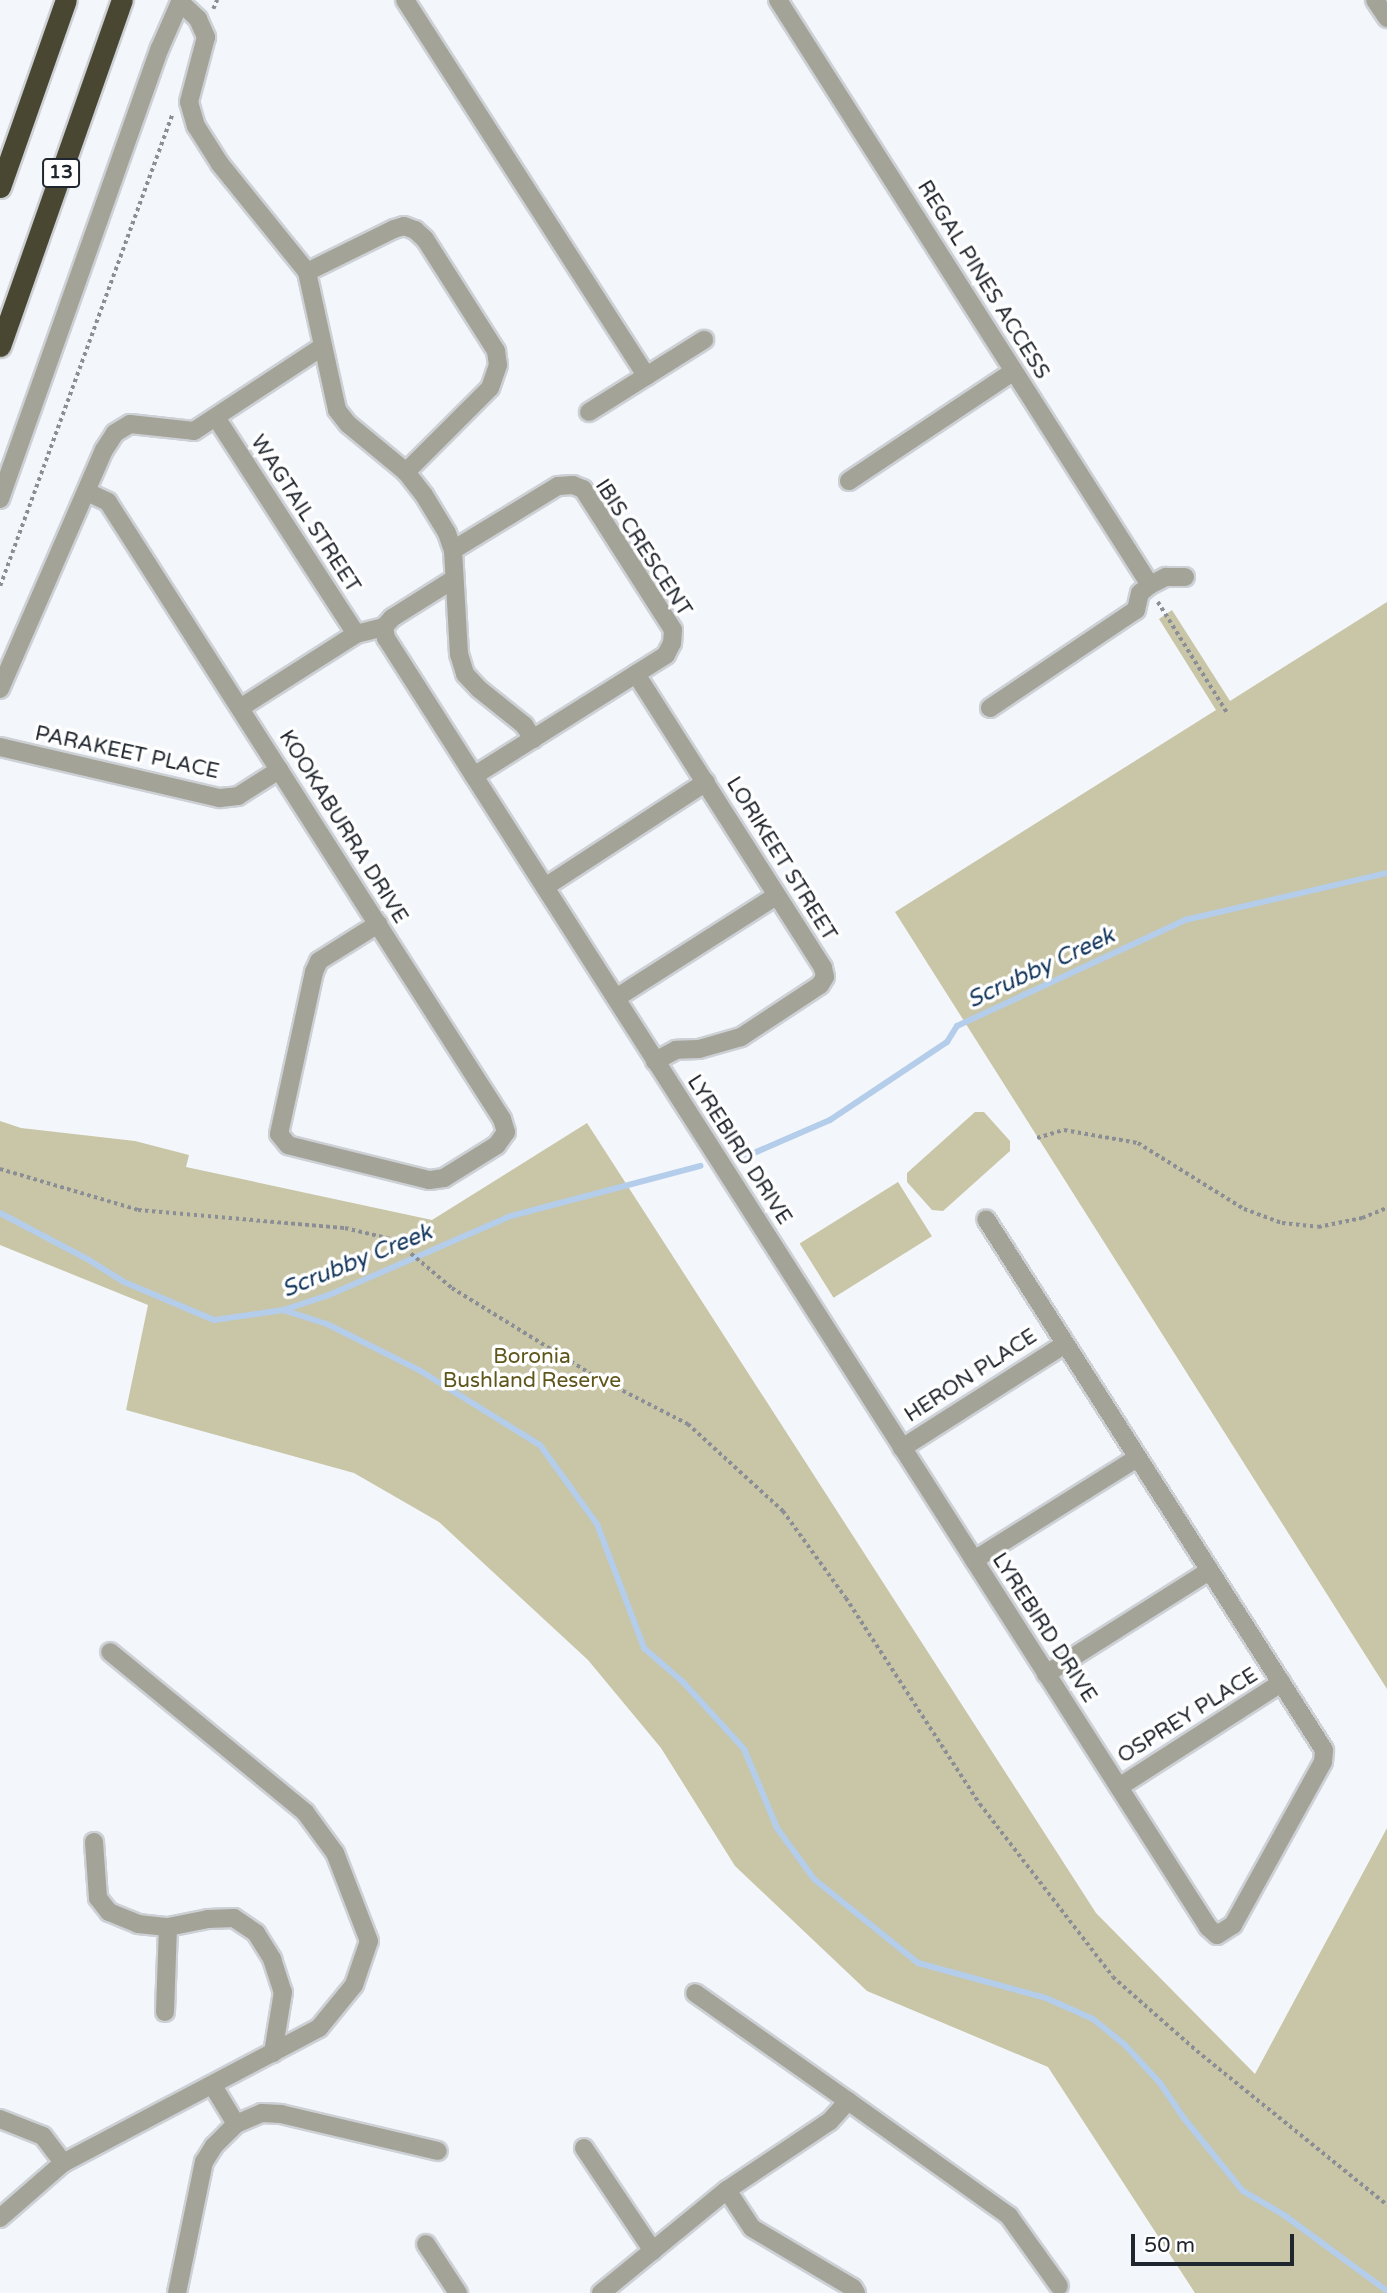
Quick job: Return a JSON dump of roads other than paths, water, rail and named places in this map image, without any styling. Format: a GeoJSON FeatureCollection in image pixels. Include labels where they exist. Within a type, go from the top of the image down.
{"type":"FeatureCollection","features":[{"type":"Feature","properties":{"kind":"highway","name":"13"},"geometry":{"type":"LineString","coordinates":[[0,187],[66,0]]}},
{"type":"Feature","properties":{"kind":"highway","name":"13"},"geometry":{"type":"LineString","coordinates":[[0,346],[122,0]]}},
{"type":"Feature","properties":{"kind":"street"},"geometry":{"type":"LineString","coordinates":[[405,0],[646,376]]}},
{"type":"Feature","properties":{"kind":"street","name":"REGAL PINES ACCESS"},"geometry":{"type":"LineString","coordinates":[[778,0],[1150,584]]}},
{"type":"Feature","properties":{"kind":"street"},"geometry":{"type":"LineString","coordinates":[[1375,0],[1387,18]]}},
{"type":"Feature","properties":{"kind":"street"},"geometry":{"type":"LineString","coordinates":[[0,499],[160,48],[181,1],[203,29],[205,48],[189,102],[196,126],[220,164],[307,272],[317,306],[322,347],[337,410],[348,424],[405,472],[424,495],[453,550],[459,654],[465,674],[524,725],[533,739]]}},
{"type":"Feature","properties":{"kind":"street"},"geometry":{"type":"LineString","coordinates":[[307,272],[394,229],[404,226],[415,230],[425,239],[496,351],[498,365],[490,388],[405,472]]}},
{"type":"Feature","properties":{"kind":"street"},"geometry":{"type":"LineString","coordinates":[[589,412],[704,340]]}},
{"type":"Feature","properties":{"kind":"street"},"geometry":{"type":"LineString","coordinates":[[0,689],[104,450],[115,433],[131,424],[194,431],[217,419],[322,347]]}},
{"type":"Feature","properties":{"kind":"street"},"geometry":{"type":"LineString","coordinates":[[849,481],[1014,371]]}},
{"type":"Feature","properties":{"kind":"street","name":"WAGTAIL STREET"},"geometry":{"type":"LineString","coordinates":[[217,419],[356,634]]}},
{"type":"Feature","properties":{"kind":"street","name":"IBIS CRESCENT"},"geometry":{"type":"LineString","coordinates":[[453,550],[558,486],[573,485],[583,489],[673,630],[672,643],[666,655],[636,674]]}},
{"type":"Feature","properties":{"kind":"street","name":"KOOKABURRA DRIVE"},"geometry":{"type":"LineString","coordinates":[[87,492],[108,502],[502,1119],[506,1132],[497,1145],[444,1178],[429,1180],[288,1145],[279,1134],[314,972],[319,961],[377,924]]}},
{"type":"Feature","properties":{"kind":"street"},"geometry":{"type":"LineString","coordinates":[[990,708],[1136,610],[1140,593],[1150,584],[1166,578],[1185,577]]}},
{"type":"Feature","properties":{"kind":"street"},"geometry":{"type":"LineString","coordinates":[[240,708],[356,634],[384,627],[392,618],[454,579]]}},
{"type":"Feature","properties":{"kind":"street","name":"LYREBIRD DRIVE"},"geometry":{"type":"LineString","coordinates":[[384,627],[386,638],[655,1061],[1208,1927],[1217,1936],[1233,1925],[1324,1756],[1324,1750],[986,1219]]}},
{"type":"Feature","properties":{"kind":"street"},"geometry":{"type":"LineString","coordinates":[[474,776],[636,674]]}},
{"type":"Feature","properties":{"kind":"street","name":"LORIKEET STREET"},"geometry":{"type":"LineString","coordinates":[[636,674],[823,968],[825,977],[820,985],[741,1037],[699,1049],[676,1050],[655,1061]]}},
{"type":"Feature","properties":{"kind":"street","name":"PARAKEET PLACE"},"geometry":{"type":"LineString","coordinates":[[0,747],[220,797],[238,796],[279,770]]}},
{"type":"Feature","properties":{"kind":"street"},"geometry":{"type":"LineString","coordinates":[[545,887],[706,782]]}},
{"type":"Feature","properties":{"kind":"street"},"geometry":{"type":"LineString","coordinates":[[616,998],[776,896]]}},
{"type":"Feature","properties":{"kind":"street","name":"HERON PLACE"},"geometry":{"type":"LineString","coordinates":[[902,1448],[1065,1344]]}},
{"type":"Feature","properties":{"kind":"street"},"geometry":{"type":"LineString","coordinates":[[974,1560],[1137,1458]]}},
{"type":"Feature","properties":{"kind":"street"},"geometry":{"type":"LineString","coordinates":[[1046,1674],[1209,1571]]}},
{"type":"Feature","properties":{"kind":"street"},"geometry":{"type":"LineString","coordinates":[[0,2218],[63,2163],[319,2028],[354,1985],[369,1941],[335,1853],[305,1812],[110,1652]]}},
{"type":"Feature","properties":{"kind":"street","name":"OSPREY PLACE"},"geometry":{"type":"LineString","coordinates":[[1119,1787],[1281,1683]]}},
{"type":"Feature","properties":{"kind":"street"},"geometry":{"type":"LineString","coordinates":[[94,1842],[98,1898],[109,1912],[138,1924],[168,1927],[208,1919],[234,1918],[256,1933],[272,1959],[283,1992],[272,2053]]}},
{"type":"Feature","properties":{"kind":"street"},"geometry":{"type":"LineString","coordinates":[[165,2012],[168,1927]]}},
{"type":"Feature","properties":{"kind":"street"},"geometry":{"type":"LineString","coordinates":[[695,1993],[1009,2216],[1059,2286]]}},
{"type":"Feature","properties":{"kind":"street"},"geometry":{"type":"LineString","coordinates":[[213,2086],[236,2124]]}},
{"type":"Feature","properties":{"kind":"street"},"geometry":{"type":"LineString","coordinates":[[601,2293],[727,2190],[830,2121],[848,2101]]}},
{"type":"Feature","properties":{"kind":"street"},"geometry":{"type":"LineString","coordinates":[[177,2293],[204,2162],[214,2146],[236,2124],[262,2113],[281,2114],[438,2151]]}},
{"type":"Feature","properties":{"kind":"street"},"geometry":{"type":"LineString","coordinates":[[0,2119],[43,2136],[63,2163]]}},
{"type":"Feature","properties":{"kind":"street"},"geometry":{"type":"LineString","coordinates":[[584,2148],[653,2251]]}},
{"type":"Feature","properties":{"kind":"street"},"geometry":{"type":"LineString","coordinates":[[727,2190],[752,2228],[853,2288],[856,2293]]}},
{"type":"Feature","properties":{"kind":"street"},"geometry":{"type":"LineString","coordinates":[[426,2244],[458,2293]]}},
{"type":"Feature","properties":{"kind":"waterway","name":"Scrubby Creek"},"geometry":{"type":"LineString","coordinates":[[740,1159],[830,1120],[947,1042],[957,1026],[1185,920],[1387,873]]}},
{"type":"Feature","properties":{"kind":"waterway","name":"Scrubby Creek"},"geometry":{"type":"LineString","coordinates":[[0,1213],[89,1260],[124,1282],[214,1320],[283,1310],[329,1295],[511,1216],[700,1166]]}},
{"type":"Feature","properties":{"kind":"waterway"},"geometry":{"type":"LineString","coordinates":[[283,1310],[327,1324],[419,1370],[540,1445],[597,1524],[644,1648],[683,1682],[744,1749],[777,1828],[814,1879],[918,1963],[1046,1998],[1093,2019],[1125,2045],[1160,2083],[1183,2117],[1243,2191],[1284,2215],[1387,2291]]}},
{"type":"Feature","properties":{"kind":"park label","name":"Boronia Bushland Reserve"},"geometry":{"type":"Point","coordinates":[532,1369]}}]}
